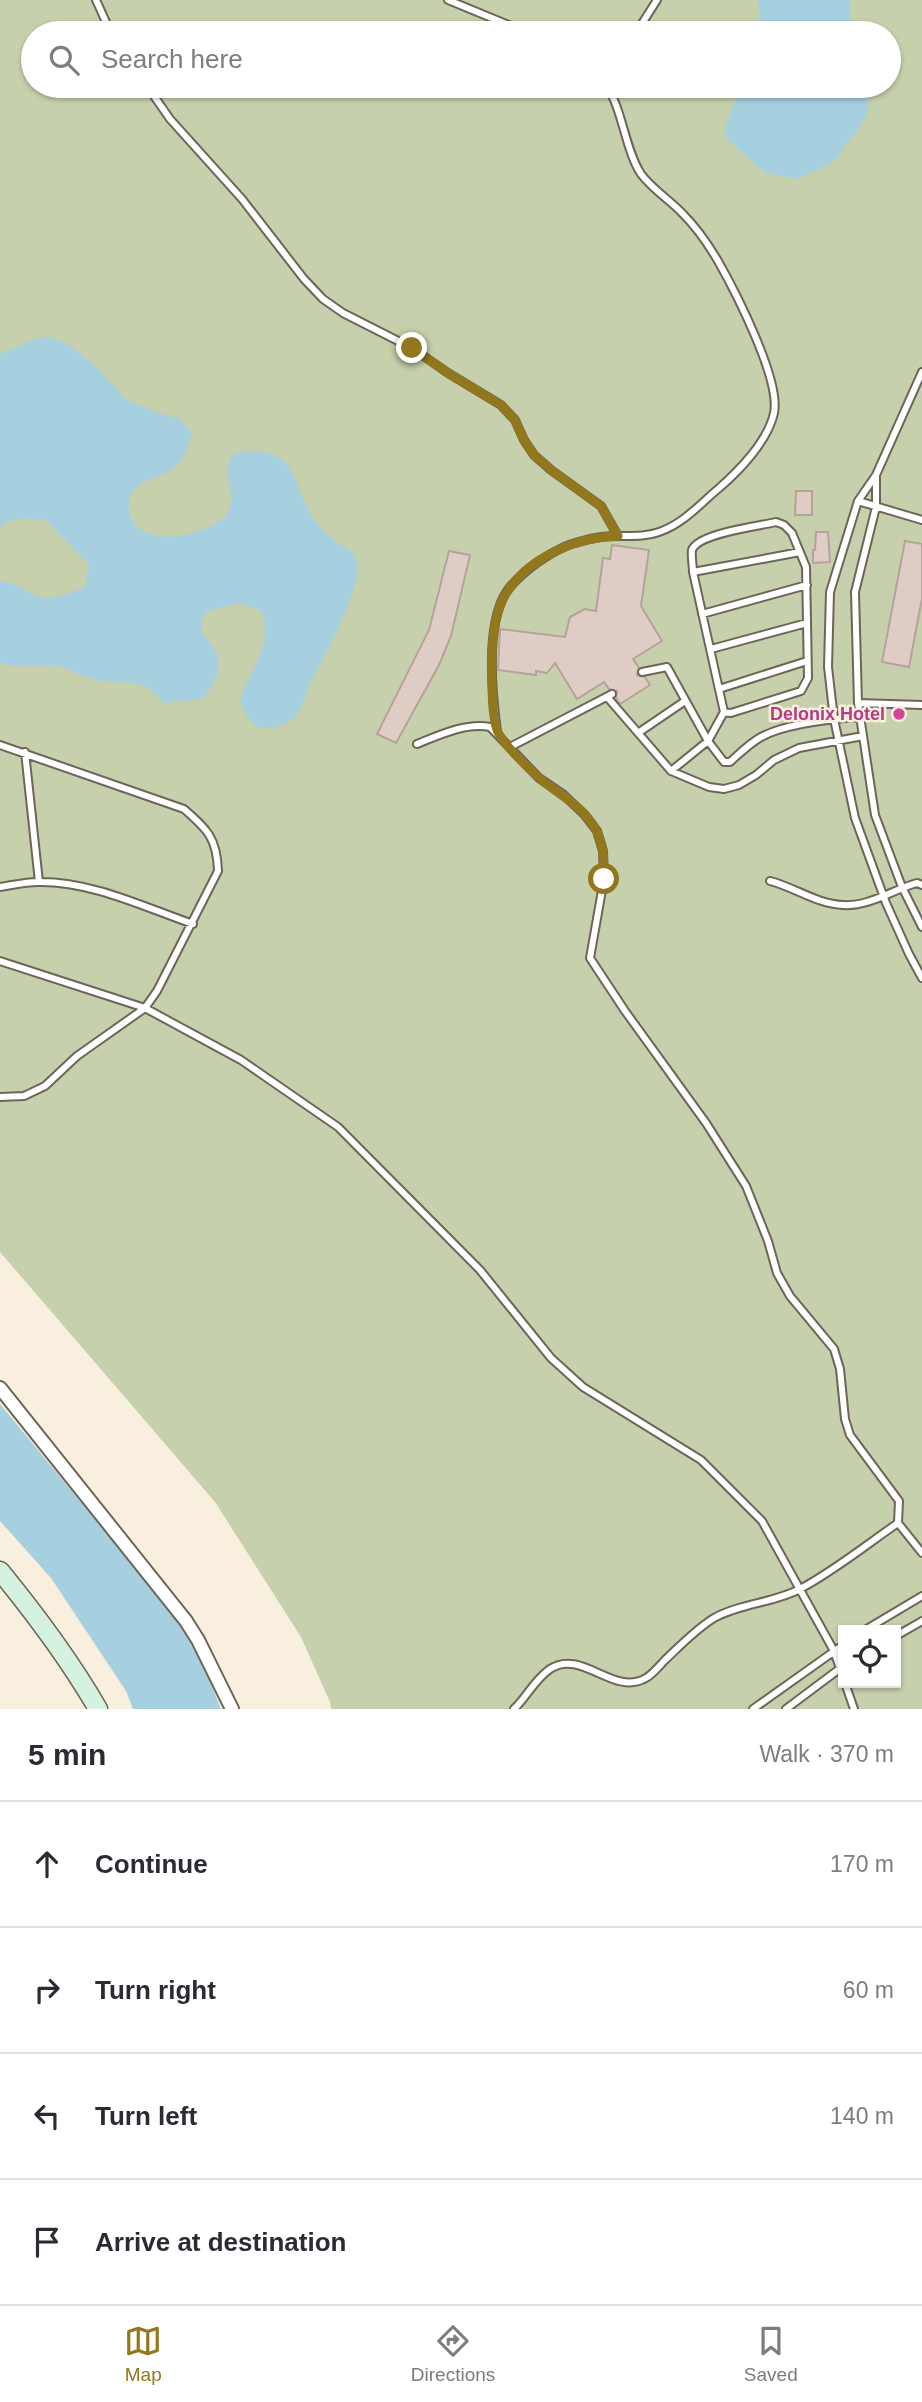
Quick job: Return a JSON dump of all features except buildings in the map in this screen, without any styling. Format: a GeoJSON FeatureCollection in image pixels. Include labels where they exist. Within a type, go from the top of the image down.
{"type":"FeatureCollection","features":[{"type":"Feature","properties":{"kind":"main road"},"geometry":{"type":"LineString","coordinates":[[0,1571],[57,1643],[98,1709]]}},
{"type":"Feature","properties":{"kind":"street"},"geometry":{"type":"LineString","coordinates":[[0,1388],[186,1621],[232,1709]]}},
{"type":"Feature","properties":{"kind":"lane"},"geometry":{"type":"LineString","coordinates":[[96,0],[106,21]]}},
{"type":"Feature","properties":{"kind":"lane"},"geometry":{"type":"LineString","coordinates":[[448,0],[498,21]]}},
{"type":"Feature","properties":{"kind":"lane"},"geometry":{"type":"LineString","coordinates":[[644,21],[657,0]]}},
{"type":"Feature","properties":{"kind":"lane"},"geometry":{"type":"LineString","coordinates":[[155,98],[170,119],[242,199],[304,279],[323,299],[343,313],[412,348],[501,405],[515,420],[534,455],[601,506],[618,536]]}},
{"type":"Feature","properties":{"kind":"lane"},"geometry":{"type":"LineString","coordinates":[[497,732],[491,669],[500,605],[506,592],[529,569],[554,552],[580,541],[659,532],[686,518],[738,472],[756,448],[774,415],[775,395],[761,354],[718,262],[700,234],[640,172],[612,98]]}},
{"type":"Feature","properties":{"kind":"lane"},"geometry":{"type":"LineString","coordinates":[[922,372],[876,475],[858,501],[830,592],[828,667],[834,719],[855,818],[884,897],[922,978]]}},
{"type":"Feature","properties":{"kind":"lane"},"geometry":{"type":"LineString","coordinates":[[876,475],[876,507],[855,592],[858,703],[875,815],[902,887],[922,927]]}},
{"type":"Feature","properties":{"kind":"lane"},"geometry":{"type":"LineString","coordinates":[[858,501],[922,520]]}},
{"type":"Feature","properties":{"kind":"lane"},"geometry":{"type":"LineString","coordinates":[[671,771],[708,741],[724,712],[693,572],[692,551],[696,543],[713,536],[776,522],[792,533],[806,567],[808,678],[801,691],[731,713],[724,712]]}},
{"type":"Feature","properties":{"kind":"lane"},"geometry":{"type":"LineString","coordinates":[[693,572],[800,552]]}},
{"type":"Feature","properties":{"kind":"lane"},"geometry":{"type":"LineString","coordinates":[[702,614],[807,585]]}},
{"type":"Feature","properties":{"kind":"lane"},"geometry":{"type":"LineString","coordinates":[[711,649],[807,623]]}},
{"type":"Feature","properties":{"kind":"lane"},"geometry":{"type":"LineString","coordinates":[[719,689],[807,661]]}},
{"type":"Feature","properties":{"kind":"lane"},"geometry":{"type":"LineString","coordinates":[[642,672],[667,667],[708,741],[720,759],[730,762],[761,737],[834,719],[860,717]]}},
{"type":"Feature","properties":{"kind":"lane"},"geometry":{"type":"LineString","coordinates":[[510,747],[610,696],[671,771],[692,782],[724,789],[739,785],[774,760],[799,748],[863,736]]}},
{"type":"Feature","properties":{"kind":"lane"},"geometry":{"type":"LineString","coordinates":[[638,733],[685,701]]}},
{"type":"Feature","properties":{"kind":"lane"},"geometry":{"type":"LineString","coordinates":[[858,703],[922,705]]}},
{"type":"Feature","properties":{"kind":"lane"},"geometry":{"type":"LineString","coordinates":[[417,744],[456,730],[483,725],[491,727],[539,778],[564,794],[597,831],[603,851],[604,879],[590,958],[706,1123],[746,1186],[768,1241],[777,1273],[790,1296],[834,1349],[840,1368],[845,1419],[850,1435],[899,1501],[898,1523],[922,1553]]}},
{"type":"Feature","properties":{"kind":"lane"},"geometry":{"type":"LineString","coordinates":[[0,745],[184,809],[207,829],[217,851],[218,871],[157,991],[145,1008],[78,1056],[44,1086],[24,1096],[0,1097]]}},
{"type":"Feature","properties":{"kind":"lane"},"geometry":{"type":"LineString","coordinates":[[24,752],[39,882]]}},
{"type":"Feature","properties":{"kind":"lane"},"geometry":{"type":"LineString","coordinates":[[770,881],[790,886],[824,902],[845,906],[884,897],[902,887],[917,883],[922,886]]}},
{"type":"Feature","properties":{"kind":"lane"},"geometry":{"type":"LineString","coordinates":[[0,887],[39,882],[94,890],[192,923]]}},
{"type":"Feature","properties":{"kind":"lane"},"geometry":{"type":"LineString","coordinates":[[0,961],[145,1008],[241,1060],[338,1127],[480,1270],[551,1358],[583,1387],[701,1460],[762,1521],[838,1659]]}},
{"type":"Feature","properties":{"kind":"lane"},"geometry":{"type":"LineString","coordinates":[[514,1709],[527,1696],[535,1682],[559,1664],[578,1664],[609,1678],[635,1682],[646,1678],[681,1644],[716,1617],[799,1590],[898,1523]]}},
{"type":"Feature","properties":{"kind":"lane"},"geometry":{"type":"LineString","coordinates":[[873,1625],[922,1596]]}},
{"type":"Feature","properties":{"kind":"lane"},"geometry":{"type":"LineString","coordinates":[[901,1633],[922,1621]]}},
{"type":"Feature","properties":{"kind":"lane"},"geometry":{"type":"LineString","coordinates":[[753,1709],[838,1648]]}},
{"type":"Feature","properties":{"kind":"lane"},"geometry":{"type":"LineString","coordinates":[[786,1709],[838,1670]]}},
{"type":"Feature","properties":{"kind":"lane"},"geometry":{"type":"LineString","coordinates":[[847,1688],[854,1709]]}},
{"type":"Feature","properties":{"kind":"green space"},"geometry":{"type":"Polygon","coordinates":[[[0,0],[922,0],[922,1709],[331,1709],[301,1637],[215,1502],[0,1252],[0,0]]]}},
{"type":"Feature","properties":{"kind":"water"},"geometry":{"type":"Polygon","coordinates":[[[758,0],[850,0],[851,21],[760,21],[758,0]]]}},
{"type":"Feature","properties":{"kind":"water"},"geometry":{"type":"Polygon","coordinates":[[[736,98],[868,98],[865,118],[840,155],[828,165],[799,179],[765,173],[725,137],[725,128],[736,98]]]}},
{"type":"Feature","properties":{"kind":"water"},"geometry":{"type":"Polygon","coordinates":[[[40,337],[51,337],[71,346],[96,367],[127,400],[180,419],[192,433],[179,462],[171,470],[141,484],[132,494],[129,511],[137,526],[148,533],[175,536],[204,530],[216,523],[225,516],[231,502],[228,472],[232,455],[260,452],[274,455],[286,463],[310,513],[329,536],[354,556],[357,571],[349,604],[302,706],[288,722],[263,728],[251,722],[244,710],[240,698],[260,655],[265,633],[261,610],[240,603],[207,611],[202,621],[201,631],[215,650],[218,670],[210,689],[202,699],[164,703],[147,687],[135,683],[101,681],[59,665],[16,666],[0,663],[0,582],[13,584],[42,598],[53,598],[85,587],[89,565],[46,520],[24,518],[3,523],[0,532],[0,354],[40,337]]]}},
{"type":"Feature","properties":{"kind":"water"},"geometry":{"type":"Polygon","coordinates":[[[0,1404],[164,1603],[197,1649],[221,1709],[133,1709],[126,1691],[51,1578],[0,1521],[0,1404]]]}},
{"type":"Feature","properties":{"kind":"place","name":"Delonix Hotel"},"geometry":{"type":"Point","coordinates":[899,714]}},
{"type":"Feature","properties":{"kind":"route"},"geometry":{"type":"LineString","coordinates":[[412,348],[501,405],[515,420],[534,455],[601,506],[618,536],[572,544],[554,552],[516,581],[506,592],[500,605],[491,669],[497,732],[539,778],[564,794],[597,831],[603,851],[604,879]]}}]}
